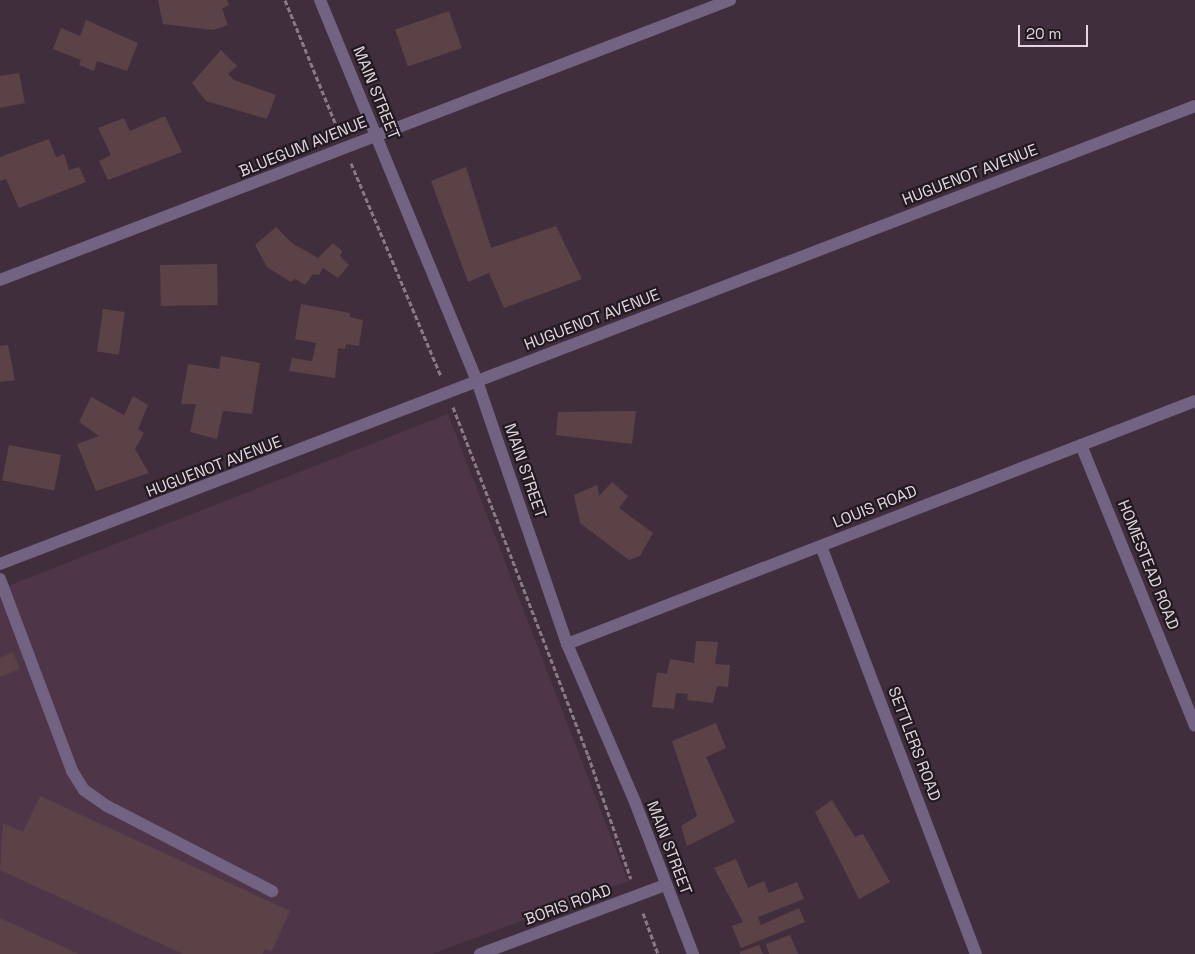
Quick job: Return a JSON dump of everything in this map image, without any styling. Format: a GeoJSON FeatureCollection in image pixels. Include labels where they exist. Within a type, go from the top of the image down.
{"type":"FeatureCollection","features":[{"type":"Feature","properties":{"kind":"street","name":"MAIN STREET"},"geometry":{"type":"LineString","coordinates":[[320,0],[477,381],[567,644],[693,954]]}},
{"type":"Feature","properties":{"kind":"street","name":"BLUEGUM AVENUE"},"geometry":{"type":"LineString","coordinates":[[0,280],[346,149],[376,135],[730,0]]}},
{"type":"Feature","properties":{"kind":"street","name":"HUGUENOT AVENUE"},"geometry":{"type":"LineString","coordinates":[[0,564],[448,395],[477,381],[1195,106]]}},
{"type":"Feature","properties":{"kind":"street","name":"LOUIS ROAD"},"geometry":{"type":"LineString","coordinates":[[567,644],[1195,400]]}},
{"type":"Feature","properties":{"kind":"street","name":"HOMESTEAD ROAD"},"geometry":{"type":"LineString","coordinates":[[1081,445],[1195,726]]}},
{"type":"Feature","properties":{"kind":"street","name":"SETTLERS ROAD"},"geometry":{"type":"LineString","coordinates":[[821,546],[976,954]]}},
{"type":"Feature","properties":{"kind":"street"},"geometry":{"type":"LineString","coordinates":[[0,579],[72,771],[84,790],[106,806],[272,891]]}},
{"type":"Feature","properties":{"kind":"street","name":"BORIS ROAD"},"geometry":{"type":"LineString","coordinates":[[480,954],[666,885]]}},
{"type":"Feature","properties":{"kind":"path"},"geometry":{"type":"LineString","coordinates":[[286,0],[448,395],[588,755],[658,954]]}},
{"type":"Feature","properties":{"kind":"shaded area"},"geometry":{"type":"Polygon","coordinates":[[[448,414],[628,881],[432,954],[0,954],[0,589],[448,414]]]}},
{"type":"Feature","properties":{"kind":"building"},"geometry":{"type":"Polygon","coordinates":[[[158,0],[227,0],[229,5],[222,9],[228,25],[213,30],[163,24],[158,0]]]}},
{"type":"Feature","properties":{"kind":"building"},"geometry":{"type":"Polygon","coordinates":[[[449,11],[462,48],[408,66],[395,30],[449,11]]]}},
{"type":"Feature","properties":{"kind":"building"},"geometry":{"type":"Polygon","coordinates":[[[86,20],[138,43],[127,71],[97,61],[94,71],[79,65],[81,60],[53,49],[61,28],[80,36],[86,20]]]}},
{"type":"Feature","properties":{"kind":"building"},"geometry":{"type":"Polygon","coordinates":[[[221,50],[237,66],[228,74],[234,80],[276,95],[267,119],[206,101],[192,83],[221,50]]]}},
{"type":"Feature","properties":{"kind":"building"},"geometry":{"type":"Polygon","coordinates":[[[19,73],[25,103],[0,108],[0,76],[19,73]]]}},
{"type":"Feature","properties":{"kind":"building"},"geometry":{"type":"Polygon","coordinates":[[[165,116],[182,152],[108,180],[99,161],[111,155],[98,128],[124,118],[130,131],[165,116]]]}},
{"type":"Feature","properties":{"kind":"building"},"geometry":{"type":"Polygon","coordinates":[[[49,139],[56,157],[64,154],[69,170],[79,167],[86,182],[19,208],[6,179],[0,181],[0,157],[49,139]]]}},
{"type":"Feature","properties":{"kind":"building"},"geometry":{"type":"Polygon","coordinates":[[[466,167],[491,248],[556,226],[582,279],[504,308],[489,273],[468,282],[431,181],[466,167]]]}},
{"type":"Feature","properties":{"kind":"building"},"geometry":{"type":"Polygon","coordinates":[[[276,227],[292,243],[318,258],[333,243],[342,251],[340,256],[349,265],[338,278],[323,268],[319,275],[313,274],[305,285],[295,279],[291,282],[267,267],[255,245],[276,227]]]}},
{"type":"Feature","properties":{"kind":"building"},"geometry":{"type":"Polygon","coordinates":[[[217,264],[218,305],[161,306],[160,265],[217,264]]]}},
{"type":"Feature","properties":{"kind":"building"},"geometry":{"type":"Polygon","coordinates":[[[301,304],[350,313],[350,317],[363,320],[359,346],[346,344],[345,349],[338,348],[335,378],[289,371],[292,358],[312,361],[316,343],[295,339],[301,304]]]}},
{"type":"Feature","properties":{"kind":"building"},"geometry":{"type":"Polygon","coordinates":[[[103,309],[125,312],[119,355],[97,352],[103,309]]]}},
{"type":"Feature","properties":{"kind":"building"},"geometry":{"type":"Polygon","coordinates":[[[8,345],[15,380],[0,382],[0,346],[8,345]]]}},
{"type":"Feature","properties":{"kind":"building"},"geometry":{"type":"Polygon","coordinates":[[[221,356],[260,363],[252,414],[223,411],[217,439],[190,432],[196,404],[181,404],[188,364],[219,369],[221,356]]]}},
{"type":"Feature","properties":{"kind":"building"},"geometry":{"type":"Polygon","coordinates":[[[133,396],[148,405],[138,429],[144,433],[135,449],[149,473],[96,491],[77,444],[99,436],[79,422],[91,397],[124,415],[133,396]]]}},
{"type":"Feature","properties":{"kind":"building"},"geometry":{"type":"Polygon","coordinates":[[[636,411],[632,444],[556,435],[558,412],[636,411]]]}},
{"type":"Feature","properties":{"kind":"building"},"geometry":{"type":"Polygon","coordinates":[[[9,445],[61,455],[54,490],[2,480],[9,445]]]}},
{"type":"Feature","properties":{"kind":"building"},"geometry":{"type":"Polygon","coordinates":[[[612,482],[628,496],[619,508],[653,533],[640,556],[629,560],[580,523],[574,495],[597,485],[599,496],[612,482]]]}},
{"type":"Feature","properties":{"kind":"building"},"geometry":{"type":"Polygon","coordinates":[[[696,641],[718,642],[715,664],[730,665],[728,687],[717,686],[713,703],[687,700],[688,694],[676,693],[674,709],[652,707],[657,672],[667,674],[670,659],[694,663],[696,641]]]}},
{"type":"Feature","properties":{"kind":"building"},"geometry":{"type":"Polygon","coordinates":[[[13,652],[20,669],[0,677],[0,658],[13,652]]]}},
{"type":"Feature","properties":{"kind":"building"},"geometry":{"type":"Polygon","coordinates":[[[716,723],[726,748],[706,757],[735,822],[687,846],[681,826],[697,816],[672,741],[716,723]]]}},
{"type":"Feature","properties":{"kind":"building"},"geometry":{"type":"Polygon","coordinates":[[[40,796],[290,911],[272,951],[265,949],[263,954],[183,954],[0,870],[3,823],[23,832],[40,796]]]}},
{"type":"Feature","properties":{"kind":"building"},"geometry":{"type":"Polygon","coordinates":[[[832,800],[855,837],[863,834],[890,882],[859,899],[815,812],[832,800]]]}},
{"type":"Feature","properties":{"kind":"building"},"geometry":{"type":"Polygon","coordinates":[[[736,859],[748,888],[764,881],[769,893],[797,882],[804,899],[758,917],[761,925],[799,908],[805,922],[741,948],[732,926],[743,922],[714,868],[736,859]]]}},
{"type":"Feature","properties":{"kind":"building"},"geometry":{"type":"Polygon","coordinates":[[[0,918],[79,954],[0,954],[0,918]]]}},
{"type":"Feature","properties":{"kind":"building"},"geometry":{"type":"Polygon","coordinates":[[[790,935],[798,954],[769,954],[766,944],[790,935]]]}},
{"type":"Feature","properties":{"kind":"building"},"geometry":{"type":"Polygon","coordinates":[[[759,945],[763,954],[740,954],[740,952],[759,945]]]}}]}
